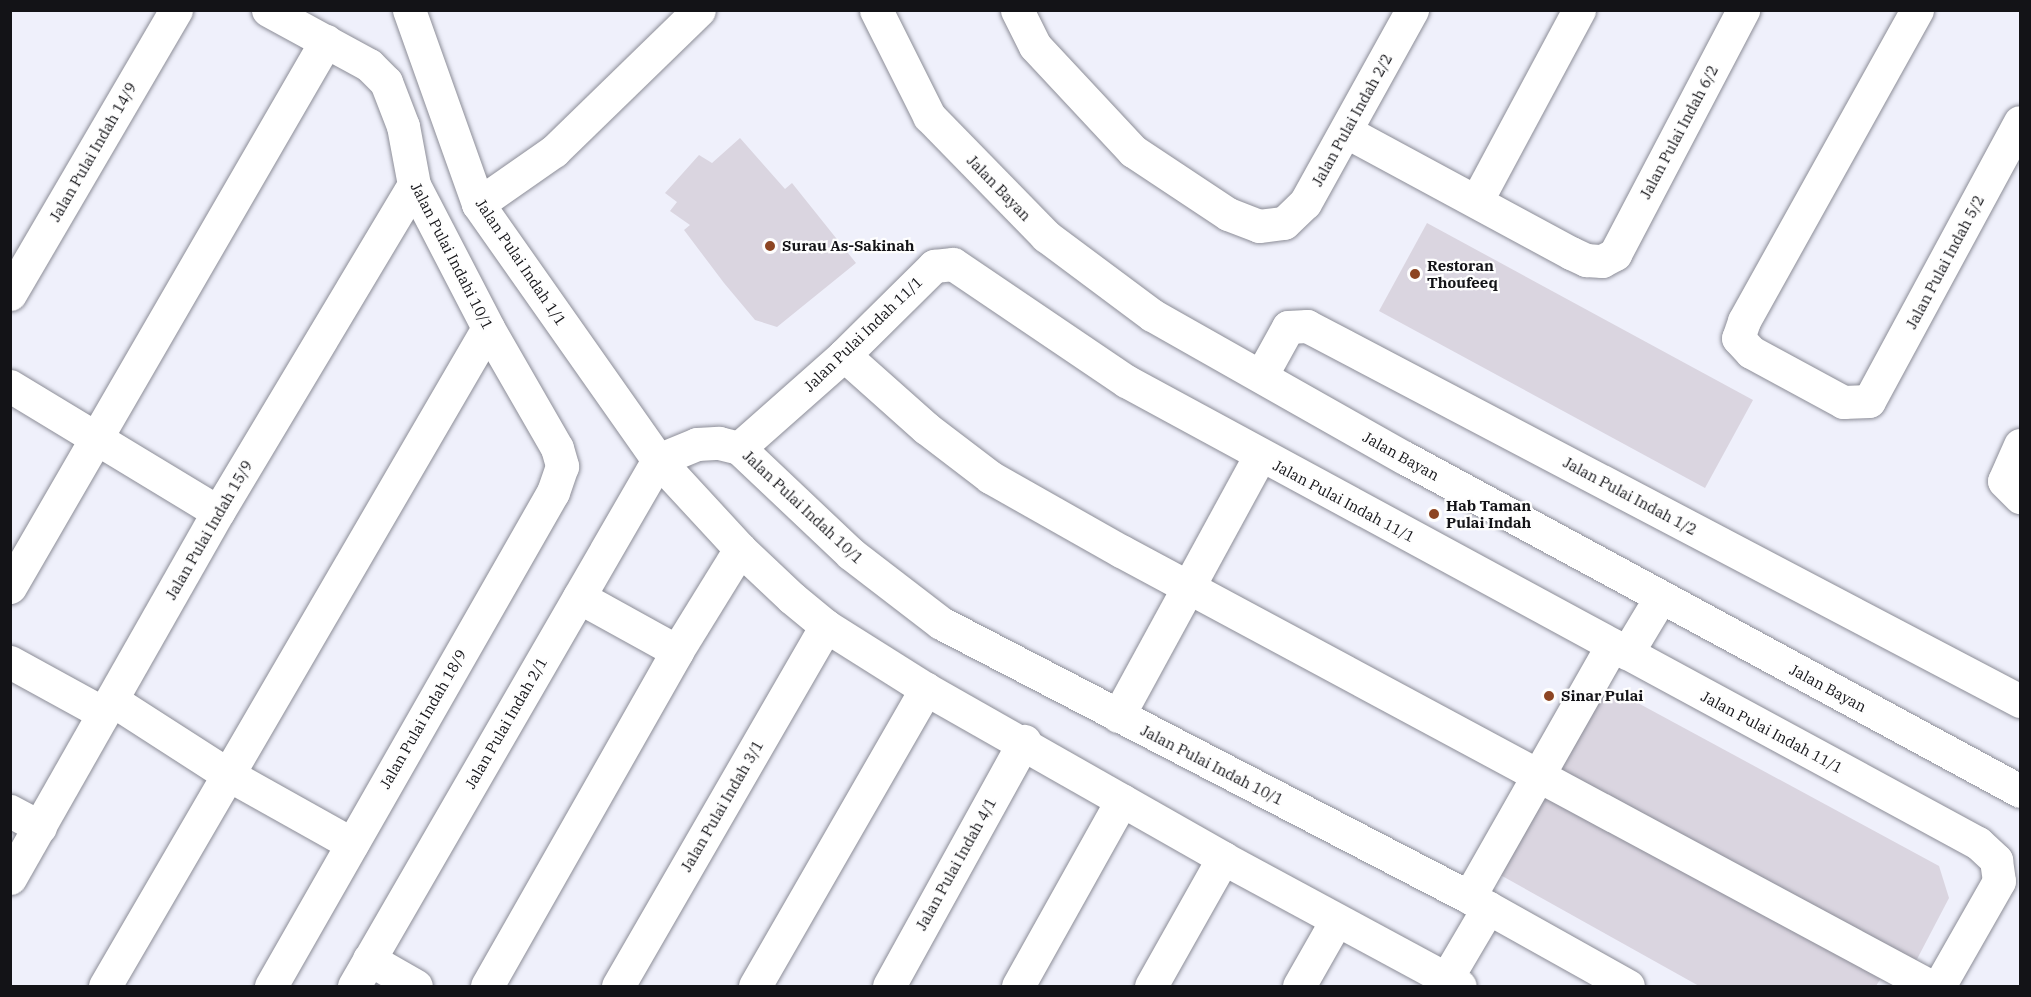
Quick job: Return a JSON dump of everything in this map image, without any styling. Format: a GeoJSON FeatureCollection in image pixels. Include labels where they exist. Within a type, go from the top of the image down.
{"type":"FeatureCollection","features":[{"type":"Feature","properties":{"kind":"street","name":"Jalan Pulai Indah 14/9"},"geometry":{"type":"LineString","coordinates":[[10,294],[176,10]]}},
{"type":"Feature","properties":{"kind":"street","name":"Jalan Pulai Indahi 10/1"},"geometry":{"type":"LineString","coordinates":[[268,10],[369,64],[386,82],[403,126],[414,185],[488,328],[557,448]]}},
{"type":"Feature","properties":{"kind":"street","name":"Jalan Pulai Indah 1/1"},"geometry":{"type":"LineString","coordinates":[[409,10],[478,204],[658,460]]}},
{"type":"Feature","properties":{"kind":"street"},"geometry":{"type":"LineString","coordinates":[[478,204],[554,151],[699,10]]}},
{"type":"Feature","properties":{"kind":"street","name":"Jalan Bayan"},"geometry":{"type":"LineString","coordinates":[[876,10],[929,116],[1046,236],[1152,315],[1660,598],[2020,791]]}},
{"type":"Feature","properties":{"kind":"street","name":"Jalan Pulai Indah 2/2"},"geometry":{"type":"LineString","coordinates":[[1017,10],[1035,46],[1133,151],[1228,214],[1259,226],[1284,223],[1305,203],[1347,132],[1412,10]]}},
{"type":"Feature","properties":{"kind":"street"},"geometry":{"type":"LineString","coordinates":[[1347,132],[1477,200],[1579,10]]}},
{"type":"Feature","properties":{"kind":"street","name":"Jalan Pulai Indah 6/2"},"geometry":{"type":"LineString","coordinates":[[1477,200],[1586,260],[1602,261],[1615,254],[1743,10]]}},
{"type":"Feature","properties":{"kind":"street","name":"Jalan Pulai Indah 5/2"},"geometry":{"type":"LineString","coordinates":[[1917,10],[1738,338],[1750,352],[1843,402],[1869,401],[2020,122]]}},
{"type":"Feature","properties":{"kind":"street"},"geometry":{"type":"LineString","coordinates":[[10,587],[99,438],[326,41]]}},
{"type":"Feature","properties":{"kind":"street","name":"Jalan Pulai Indah 15/9"},"geometry":{"type":"LineString","coordinates":[[10,878],[218,512],[414,185]]}},
{"type":"Feature","properties":{"kind":"street","name":"Jalan Pulai Indah 11/1"},"geometry":{"type":"LineString","coordinates":[[739,448],[844,355],[934,266],[953,264],[1126,381],[1260,456],[1978,843],[1996,860],[1999,881],[1939,987]]}},
{"type":"Feature","properties":{"kind":"street","name":"Jalan Pulai Indah 1/2"},"geometry":{"type":"LineString","coordinates":[[1262,376],[1288,327],[1307,326],[2020,701]]}},
{"type":"Feature","properties":{"kind":"street"},"geometry":{"type":"LineString","coordinates":[[105,987],[488,328]]}},
{"type":"Feature","properties":{"kind":"street"},"geometry":{"type":"LineString","coordinates":[[844,355],[926,428],[990,477],[1930,987]]}},
{"type":"Feature","properties":{"kind":"street"},"geometry":{"type":"LineString","coordinates":[[10,386],[218,512]]}},
{"type":"Feature","properties":{"kind":"street","name":"Jalan Pulai Indah 10/1"},"geometry":{"type":"LineString","coordinates":[[658,460],[697,444],[739,448],[851,554],[941,623],[1478,902],[1628,987]]}},
{"type":"Feature","properties":{"kind":"street"},"geometry":{"type":"LineString","coordinates":[[2020,445],[2004,481],[2020,497]]}},
{"type":"Feature","properties":{"kind":"street","name":"Jalan Pulai Indah 18/9"},"geometry":{"type":"LineString","coordinates":[[272,987],[553,492],[562,466],[557,448]]}},
{"type":"Feature","properties":{"kind":"street"},"geometry":{"type":"LineString","coordinates":[[1118,716],[1260,456]]}},
{"type":"Feature","properties":{"kind":"street"},"geometry":{"type":"LineString","coordinates":[[658,460],[740,549],[826,626],[926,689],[1023,741],[1222,858],[1449,984],[1478,902],[1538,775],[1619,649],[1660,598]]}},
{"type":"Feature","properties":{"kind":"street","name":"Jalan Pulai Indah 2/1"},"geometry":{"type":"LineString","coordinates":[[362,973],[658,460]]}},
{"type":"Feature","properties":{"kind":"street"},"geometry":{"type":"LineString","coordinates":[[487,987],[677,651],[740,549]]}},
{"type":"Feature","properties":{"kind":"street"},"geometry":{"type":"LineString","coordinates":[[579,597],[677,651]]}},
{"type":"Feature","properties":{"kind":"street","name":"Jalan Pulai Indah 3/1"},"geometry":{"type":"LineString","coordinates":[[618,987],[826,626]]}},
{"type":"Feature","properties":{"kind":"street"},"geometry":{"type":"LineString","coordinates":[[10,662],[107,707],[352,844]]}},
{"type":"Feature","properties":{"kind":"street"},"geometry":{"type":"LineString","coordinates":[[755,987],[926,689]]}},
{"type":"Feature","properties":{"kind":"street","name":"Jalan Pulai Indah 4/1"},"geometry":{"type":"LineString","coordinates":[[889,987],[1023,741]]}},
{"type":"Feature","properties":{"kind":"street"},"geometry":{"type":"LineString","coordinates":[[1018,987],[1122,800]]}},
{"type":"Feature","properties":{"kind":"street"},"geometry":{"type":"LineString","coordinates":[[10,811],[40,827]]}},
{"type":"Feature","properties":{"kind":"street"},"geometry":{"type":"LineString","coordinates":[[1151,987],[1222,858]]}},
{"type":"Feature","properties":{"kind":"street"},"geometry":{"type":"LineString","coordinates":[[1299,987],[1336,921]]}},
{"type":"Feature","properties":{"kind":"street"},"geometry":{"type":"LineString","coordinates":[[362,973],[416,987]]}},
{"type":"Feature","properties":{"kind":"building","name":"Surau As-Sakinah"},"geometry":{"type":"Polygon","coordinates":[[[740,138],[785,189],[792,183],[856,263],[777,327],[755,320],[724,283],[684,230],[690,225],[670,211],[677,202],[665,193],[699,155],[712,163],[740,138]]]}},
{"type":"Feature","properties":{"kind":"building"},"geometry":{"type":"Polygon","coordinates":[[[1427,223],[1753,400],[1705,488],[1379,311],[1427,223]]]}},
{"type":"Feature","properties":{"kind":"building"},"geometry":{"type":"Polygon","coordinates":[[[1601,683],[1939,866],[1949,898],[1915,963],[1555,769],[1601,683]]]}},
{"type":"Feature","properties":{"kind":"building"},"geometry":{"type":"Polygon","coordinates":[[[1542,788],[1881,978],[1876,986],[1699,986],[1495,872],[1542,788]]]}},
{"type":"Feature","properties":{"kind":"place","name":"Surau As-Sakinah"},"geometry":{"type":"Point","coordinates":[770,246]}},
{"type":"Feature","properties":{"kind":"place","name":"Restoran Thoufeeq"},"geometry":{"type":"Point","coordinates":[1415,274]}},
{"type":"Feature","properties":{"kind":"place","name":"Hab Taman Pulai Indah"},"geometry":{"type":"Point","coordinates":[1434,514]}},
{"type":"Feature","properties":{"kind":"place","name":"Sinar Pulai"},"geometry":{"type":"Point","coordinates":[1549,696]}}]}
